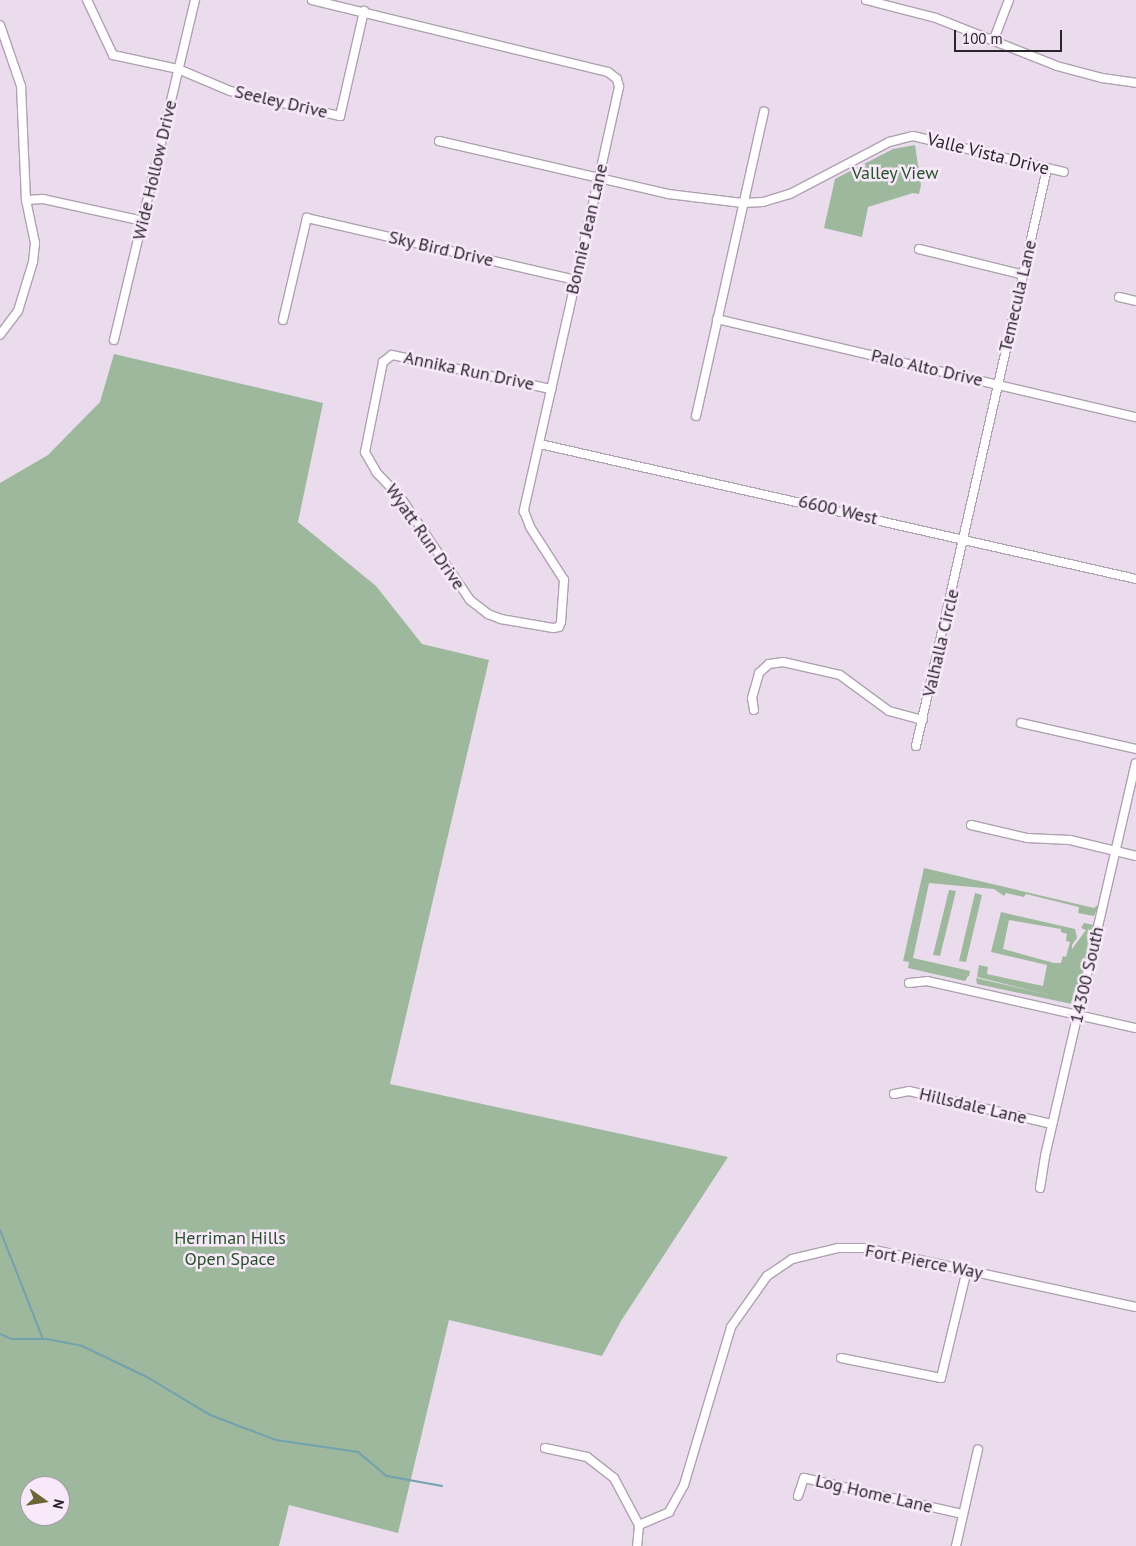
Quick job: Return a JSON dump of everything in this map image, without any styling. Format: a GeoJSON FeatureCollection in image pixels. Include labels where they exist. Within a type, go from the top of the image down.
{"type":"FeatureCollection","features":[{"type":"Feature","properties":{"kind":"street"},"geometry":{"type":"LineString","coordinates":[[87,0],[113,55],[178,70]]}},
{"type":"Feature","properties":{"kind":"street","name":"Wide Hollow Drive"},"geometry":{"type":"LineString","coordinates":[[114,340],[194,0]]}},
{"type":"Feature","properties":{"kind":"street","name":"Bonnie Jean Lane"},"geometry":{"type":"LineString","coordinates":[[312,0],[364,11],[613,75],[619,87],[524,511],[530,526],[564,580],[565,597],[559,627]]}},
{"type":"Feature","properties":{"kind":"street"},"geometry":{"type":"LineString","coordinates":[[866,0],[936,18],[994,39],[1057,66],[1102,78],[1136,83]]}},
{"type":"Feature","properties":{"kind":"street"},"geometry":{"type":"LineString","coordinates":[[994,39],[1009,0]]}},
{"type":"Feature","properties":{"kind":"street","name":"Seeley Drive"},"geometry":{"type":"LineString","coordinates":[[178,70],[230,91],[340,116],[364,11]]}},
{"type":"Feature","properties":{"kind":"street"},"geometry":{"type":"LineString","coordinates":[[0,25],[21,86],[26,200],[34,243],[33,262],[18,311],[0,335]]}},
{"type":"Feature","properties":{"kind":"street"},"geometry":{"type":"LineString","coordinates":[[696,416],[742,203],[764,112]]}},
{"type":"Feature","properties":{"kind":"street","name":"Valle Vista Drive"},"geometry":{"type":"LineString","coordinates":[[439,141],[600,176],[668,194],[742,203],[763,202],[790,194],[889,142],[914,136],[1064,172]]}},
{"type":"Feature","properties":{"kind":"street","name":"Temecula Lane"},"geometry":{"type":"LineString","coordinates":[[965,540],[1047,169]]}},
{"type":"Feature","properties":{"kind":"street"},"geometry":{"type":"LineString","coordinates":[[26,200],[43,199],[143,221]]}},
{"type":"Feature","properties":{"kind":"street","name":"Sky Bird Drive"},"geometry":{"type":"LineString","coordinates":[[283,320],[307,218],[575,280]]}},
{"type":"Feature","properties":{"kind":"street"},"geometry":{"type":"LineString","coordinates":[[919,250],[1024,275]]}},
{"type":"Feature","properties":{"kind":"street"},"geometry":{"type":"LineString","coordinates":[[1119,297],[1136,301]]}},
{"type":"Feature","properties":{"kind":"street","name":"Palo Alto Drive"},"geometry":{"type":"LineString","coordinates":[[717,319],[1136,417]]}},
{"type":"Feature","properties":{"kind":"street","name":"Annika Run Drive"},"geometry":{"type":"LineString","coordinates":[[386,357],[398,355],[551,389]]}},
{"type":"Feature","properties":{"kind":"street","name":"Wyatt Run Drive"},"geometry":{"type":"LineString","coordinates":[[386,357],[365,452],[377,474],[401,498],[470,600],[479,609],[501,619],[559,627]]}},
{"type":"Feature","properties":{"kind":"street","name":"6600 West"},"geometry":{"type":"LineString","coordinates":[[540,444],[1136,579]]}},
{"type":"Feature","properties":{"kind":"street","name":"Valhalla Circle"},"geometry":{"type":"LineString","coordinates":[[916,746],[965,540]]}},
{"type":"Feature","properties":{"kind":"street"},"geometry":{"type":"LineString","coordinates":[[754,710],[752,698],[759,673],[769,664],[783,662],[840,675],[889,710],[923,720]]}},
{"type":"Feature","properties":{"kind":"street"},"geometry":{"type":"LineString","coordinates":[[1020,722],[1136,749]]}},
{"type":"Feature","properties":{"kind":"street","name":"14300 South"},"geometry":{"type":"LineString","coordinates":[[1040,1188],[1052,1124],[1136,763]]}},
{"type":"Feature","properties":{"kind":"street"},"geometry":{"type":"LineString","coordinates":[[971,826],[1027,838],[1070,840],[1136,856]]}},
{"type":"Feature","properties":{"kind":"street"},"geometry":{"type":"LineString","coordinates":[[909,983],[927,981],[1136,1028]]}},
{"type":"Feature","properties":{"kind":"street","name":"Hillsdale Lane"},"geometry":{"type":"LineString","coordinates":[[894,1094],[909,1091],[1052,1124]]}},
{"type":"Feature","properties":{"kind":"street","name":"Fort Pierce Way"},"geometry":{"type":"LineString","coordinates":[[639,1525],[669,1512],[684,1485],[731,1327],[768,1276],[792,1259],[838,1248],[890,1252],[1136,1307]]}},
{"type":"Feature","properties":{"kind":"street"},"geometry":{"type":"LineString","coordinates":[[841,1358],[940,1378],[967,1270]]}},
{"type":"Feature","properties":{"kind":"street"},"geometry":{"type":"LineString","coordinates":[[545,1448],[587,1457],[614,1478],[639,1525],[637,1546]]}},
{"type":"Feature","properties":{"kind":"street"},"geometry":{"type":"LineString","coordinates":[[956,1546],[978,1449]]}},
{"type":"Feature","properties":{"kind":"street","name":"Log Home Lane"},"geometry":{"type":"LineString","coordinates":[[798,1496],[804,1478],[963,1514]]}},
{"type":"Feature","properties":{"kind":"green space","name":"Valley View"},"geometry":{"type":"Polygon","coordinates":[[[915,145],[921,185],[919,194],[913,193],[868,207],[862,237],[824,228],[835,179],[893,149],[915,145]]]}},
{"type":"Feature","properties":{"kind":"green space","name":"Herriman Hills Open Space"},"geometry":{"type":"Polygon","coordinates":[[[114,354],[323,403],[298,522],[376,586],[422,644],[489,660],[390,1084],[728,1157],[621,1321],[602,1356],[449,1320],[398,1533],[289,1505],[279,1546],[0,1546],[0,483],[48,455],[100,402],[114,354]]]}},
{"type":"Feature","properties":{"kind":"green space"},"geometry":{"type":"Polygon","coordinates":[[[924,868],[1094,908],[1099,904],[1094,916],[1078,913],[1079,907],[1026,894],[1024,897],[1006,893],[1004,896],[994,889],[929,883],[913,958],[970,971],[969,976],[938,969],[968,976],[965,981],[908,968],[909,962],[903,961],[924,868]]]}},
{"type":"Feature","properties":{"kind":"green space"},"geometry":{"type":"Polygon","coordinates":[[[949,890],[956,891],[940,956],[933,955],[949,890]]]}},
{"type":"Feature","properties":{"kind":"green space"},"geometry":{"type":"Polygon","coordinates":[[[975,893],[982,895],[966,962],[959,961],[975,893]]]}},
{"type":"Feature","properties":{"kind":"green space"},"geometry":{"type":"Polygon","coordinates":[[[1001,912],[1075,929],[1077,938],[1072,945],[1072,949],[1086,930],[1081,928],[1084,923],[1094,925],[1076,999],[1072,1004],[977,984],[976,978],[1053,996],[977,977],[979,965],[988,967],[987,974],[1043,986],[1047,965],[991,952],[1001,912]],[[1009,920],[1003,949],[1054,963],[1061,963],[1063,956],[1066,957],[1070,942],[1066,941],[1067,934],[1061,932],[1061,929],[1009,920]]]}},
{"type":"Feature","properties":{"kind":"waterway"},"geometry":{"type":"LineString","coordinates":[[0,1230],[43,1339]]}},
{"type":"Feature","properties":{"kind":"waterway"},"geometry":{"type":"LineString","coordinates":[[0,1334],[11,1339],[47,1339],[82,1346],[147,1377],[210,1415],[276,1440],[358,1452],[387,1476],[442,1486]]}}]}
